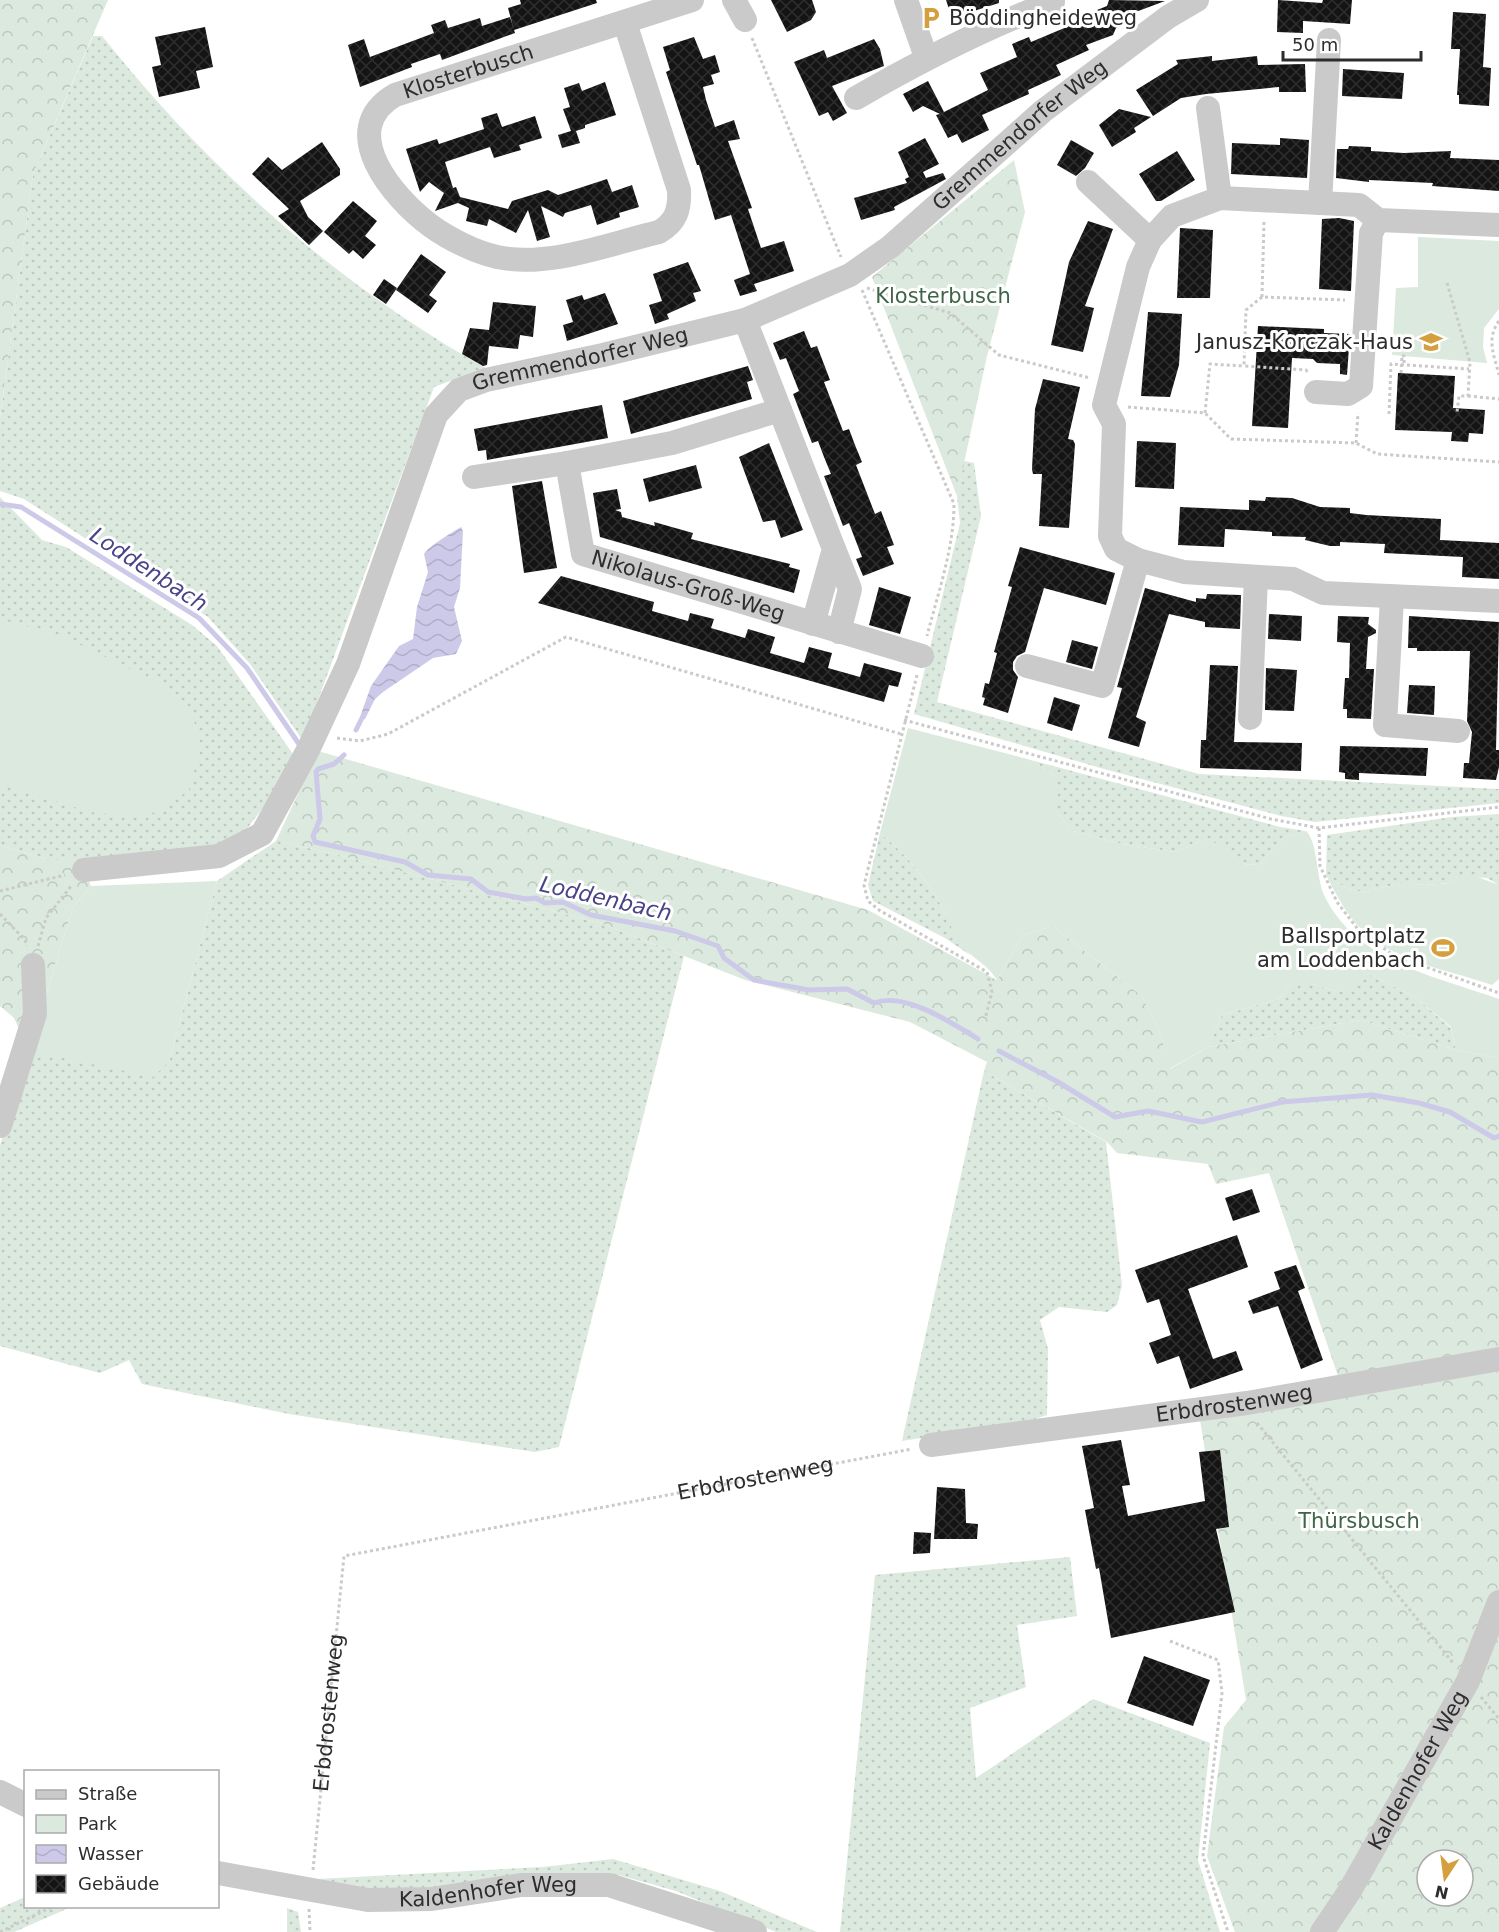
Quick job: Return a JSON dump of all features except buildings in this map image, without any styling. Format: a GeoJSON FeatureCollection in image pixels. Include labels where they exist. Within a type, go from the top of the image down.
{"type":"FeatureCollection","features":[{"type":"Feature","properties":{"kind":"street","name":"Klosterbusch"},"geometry":{"type":"LineString","coordinates":[[626,23],[679,190],[676,217],[669,226],[659,232],[547,258],[498,257],[457,241],[431,226],[409,207],[385,178],[374,159],[368,141],[369,127],[374,112],[382,103],[395,95],[692,0]]}},
{"type":"Feature","properties":{"kind":"street"},"geometry":{"type":"LineString","coordinates":[[906,0],[926,57]]}},
{"type":"Feature","properties":{"kind":"street","name":"Gremmendorfer Weg"},"geometry":{"type":"LineString","coordinates":[[84,870],[219,856],[262,834],[348,664],[436,415],[459,390],[486,380],[603,355],[745,320],[855,280],[1043,111],[1168,17],[1197,0]]}},
{"type":"Feature","properties":{"kind":"street"},"geometry":{"type":"LineString","coordinates":[[856,98],[926,57],[1012,17],[1053,2]]}},
{"type":"Feature","properties":{"kind":"street"},"geometry":{"type":"LineString","coordinates":[[1320,203],[1329,40]]}},
{"type":"Feature","properties":{"kind":"street"},"geometry":{"type":"LineString","coordinates":[[1208,108],[1220,198]]}},
{"type":"Feature","properties":{"kind":"street"},"geometry":{"type":"LineString","coordinates":[[1088,182],[1150,240]]}},
{"type":"Feature","properties":{"kind":"street"},"geometry":{"type":"LineString","coordinates":[[1499,225],[1378,220],[1359,206],[1220,198],[1172,216],[1150,240],[1138,267],[1104,405],[1114,424],[1110,536],[1116,549],[1138,560],[1184,572],[1293,579],[1323,593],[1392,598],[1499,601]]}},
{"type":"Feature","properties":{"kind":"street"},"geometry":{"type":"LineString","coordinates":[[1316,392],[1348,394],[1361,386],[1371,233],[1378,220]]}},
{"type":"Feature","properties":{"kind":"street"},"geometry":{"type":"LineString","coordinates":[[745,320],[850,589],[839,632]]}},
{"type":"Feature","properties":{"kind":"street"},"geometry":{"type":"LineString","coordinates":[[474,477],[672,443],[780,410]]}},
{"type":"Feature","properties":{"kind":"street","name":"Nikolaus-Groß-Weg"},"geometry":{"type":"LineString","coordinates":[[567,462],[583,554],[922,656]]}},
{"type":"Feature","properties":{"kind":"street","name":"Nikolaus-Groß-Weg"},"geometry":{"type":"LineString","coordinates":[[813,624],[834,549]]}},
{"type":"Feature","properties":{"kind":"street"},"geometry":{"type":"LineString","coordinates":[[1027,666],[1102,686],[1138,560]]}},
{"type":"Feature","properties":{"kind":"street"},"geometry":{"type":"LineString","coordinates":[[1250,718],[1256,577]]}},
{"type":"Feature","properties":{"kind":"street"},"geometry":{"type":"LineString","coordinates":[[1392,598],[1385,725],[1458,731]]}},
{"type":"Feature","properties":{"kind":"street"},"geometry":{"type":"LineString","coordinates":[[0,1126],[34,1014],[33,965]]}},
{"type":"Feature","properties":{"kind":"street","name":"Erbdrostenweg"},"geometry":{"type":"LineString","coordinates":[[931,1445],[1246,1403],[1499,1359]]}},
{"type":"Feature","properties":{"kind":"street","name":"Kaldenhofer Weg"},"geometry":{"type":"LineString","coordinates":[[1322,1932],[1349,1892],[1468,1681],[1499,1602]]}},
{"type":"Feature","properties":{"kind":"street"},"geometry":{"type":"LineString","coordinates":[[0,1792],[24,1804]]}},
{"type":"Feature","properties":{"kind":"street","name":"Kaldenhofer Weg"},"geometry":{"type":"LineString","coordinates":[[219,1873],[368,1900],[432,1899],[520,1885],[609,1885],[755,1932]]}},
{"type":"Feature","properties":{"kind":"path"},"geometry":{"type":"LineString","coordinates":[[740,10],[855,280],[950,313],[999,356],[1098,380],[1104,405],[1205,413],[1231,439],[1356,443],[1377,454],[1499,462]]}},
{"type":"Feature","properties":{"kind":"path"},"geometry":{"type":"LineString","coordinates":[[1262,297],[1265,200]]}},
{"type":"Feature","properties":{"kind":"path"},"geometry":{"type":"LineString","coordinates":[[1447,283],[1470,362],[1468,396]]}},
{"type":"Feature","properties":{"kind":"path"},"geometry":{"type":"LineString","coordinates":[[1244,366],[1246,310],[1262,297],[1368,301]]}},
{"type":"Feature","properties":{"kind":"path"},"geometry":{"type":"LineString","coordinates":[[1499,321],[1494,328],[1490,343],[1499,375]]}},
{"type":"Feature","properties":{"kind":"path"},"geometry":{"type":"LineString","coordinates":[[1401,373],[1402,356],[1404,356],[1404,365]]}},
{"type":"Feature","properties":{"kind":"path"},"geometry":{"type":"LineString","coordinates":[[1205,413],[1210,364],[1306,370],[1316,384],[1316,392]]}},
{"type":"Feature","properties":{"kind":"path"},"geometry":{"type":"LineString","coordinates":[[1389,414],[1391,364],[1470,369]]}},
{"type":"Feature","properties":{"kind":"path"},"geometry":{"type":"LineString","coordinates":[[1457,412],[1459,396],[1499,399]]}},
{"type":"Feature","properties":{"kind":"path"},"geometry":{"type":"LineString","coordinates":[[1356,443],[1358,413]]}},
{"type":"Feature","properties":{"kind":"path"},"geometry":{"type":"LineString","coordinates":[[316,730],[342,740],[375,739],[566,637],[901,734]]}},
{"type":"Feature","properties":{"kind":"path"},"geometry":{"type":"LineString","coordinates":[[904,720],[1270,819],[1319,828],[1499,807]]}},
{"type":"Feature","properties":{"kind":"path"},"geometry":{"type":"LineString","coordinates":[[1319,828],[1320,866],[1337,902],[1360,932],[1395,956],[1499,993]]}},
{"type":"Feature","properties":{"kind":"path"},"geometry":{"type":"LineString","coordinates":[[0,891],[84,870]]}},
{"type":"Feature","properties":{"kind":"path"},"geometry":{"type":"LineString","coordinates":[[33,965],[46,918],[84,870]]}},
{"type":"Feature","properties":{"kind":"path"},"geometry":{"type":"LineString","coordinates":[[0,914],[25,940],[33,965]]}},
{"type":"Feature","properties":{"kind":"path"},"geometry":{"type":"LineString","coordinates":[[985,1018],[992,992]]}},
{"type":"Feature","properties":{"kind":"path"},"geometry":{"type":"LineString","coordinates":[[1246,1403],[1253,1418],[1316,1498],[1499,1719]]}},
{"type":"Feature","properties":{"kind":"path","name":"Erbdrostenweg"},"geometry":{"type":"LineString","coordinates":[[307,1890],[313,1870],[344,1556],[931,1445]]}},
{"type":"Feature","properties":{"kind":"path"},"geometry":{"type":"LineString","coordinates":[[1170,1641],[1218,1660],[1222,1693],[1203,1856],[1228,1932]]}},
{"type":"Feature","properties":{"kind":"path"},"geometry":{"type":"LineString","coordinates":[[0,1932],[50,1908]]}},
{"type":"Feature","properties":{"kind":"green space"},"geometry":{"type":"Polygon","coordinates":[[[0,0],[108,0],[33,174],[0,418],[0,0]]]}},
{"type":"Feature","properties":{"kind":"green space"},"geometry":{"type":"Polygon","coordinates":[[[93,36],[102,36],[185,132],[278,221],[378,300],[431,336],[486,368],[434,387],[306,732],[301,738],[250,664],[208,617],[24,499],[0,491],[0,418],[33,174],[93,36]]]}},
{"type":"Feature","properties":{"kind":"green space","name":"Klosterbusch"},"geometry":{"type":"Polygon","coordinates":[[[1014,160],[1025,212],[987,356],[957,496],[872,277],[1014,160]]]}},
{"type":"Feature","properties":{"kind":"green space"},"geometry":{"type":"Polygon","coordinates":[[[1418,237],[1499,241],[1499,309],[1484,328],[1483,347],[1487,363],[1392,355],[1396,288],[1418,287],[1418,237]]]}},
{"type":"Feature","properties":{"kind":"green space"},"geometry":{"type":"Polygon","coordinates":[[[964,461],[974,463],[981,516],[937,702],[1199,774],[1499,789],[1499,803],[1315,822],[1281,816],[1104,769],[914,714],[960,523],[957,496],[964,461]]]}},
{"type":"Feature","properties":{"kind":"green space"},"geometry":{"type":"Polygon","coordinates":[[[0,497],[42,540],[66,547],[192,625],[217,646],[293,754],[267,803],[245,831],[208,853],[117,860],[47,859],[0,845],[0,497]]]}},
{"type":"Feature","properties":{"kind":"green space"},"geometry":{"type":"Polygon","coordinates":[[[3,620],[60,635],[156,681],[193,716],[201,748],[189,790],[159,812],[126,816],[90,812],[0,784],[0,622],[3,620]]]}},
{"type":"Feature","properties":{"kind":"green space"},"geometry":{"type":"Polygon","coordinates":[[[908,728],[1031,760],[1056,776],[1056,811],[1072,831],[1122,844],[1175,852],[1202,841],[1225,844],[1243,864],[1259,865],[1283,838],[1306,831],[1313,843],[1324,895],[1338,918],[1356,936],[1399,963],[1424,974],[1499,999],[1499,1058],[1456,1050],[1451,1027],[1415,997],[1368,974],[1351,992],[1338,992],[1312,984],[1291,984],[1279,999],[1222,1015],[1208,1047],[1169,1069],[1161,1035],[1142,996],[1053,926],[1023,935],[997,980],[958,941],[945,912],[924,879],[908,859],[880,833],[908,728]]]}},
{"type":"Feature","properties":{"kind":"green space","name":"Thürsbusch"},"geometry":{"type":"Polygon","coordinates":[[[318,751],[868,910],[997,980],[1023,935],[1053,926],[1142,996],[1161,1035],[1170,1069],[1208,1047],[1361,1020],[1456,1050],[1499,1058],[1499,1932],[1235,1932],[1207,1856],[1224,1727],[1246,1700],[1199,1414],[1340,1382],[1269,1173],[1216,1184],[1208,1164],[1117,1153],[1107,1142],[984,1071],[987,1062],[910,1022],[745,980],[603,924],[331,853],[276,841],[318,751]]]}},
{"type":"Feature","properties":{"kind":"green space"},"geometry":{"type":"Polygon","coordinates":[[[1031,760],[1280,827],[1306,831],[1283,838],[1259,865],[1243,864],[1202,841],[1175,852],[1122,844],[1072,831],[1056,811],[1056,776],[1031,760]]]}},
{"type":"Feature","properties":{"kind":"green space"},"geometry":{"type":"Polygon","coordinates":[[[1499,814],[1499,885],[1487,878],[1457,876],[1450,883],[1393,885],[1359,891],[1350,889],[1326,875],[1327,835],[1452,817],[1499,814]]]}},
{"type":"Feature","properties":{"kind":"green space"},"geometry":{"type":"Polygon","coordinates":[[[880,833],[908,859],[924,879],[970,955],[945,938],[873,901],[868,885],[880,833]]]}},
{"type":"Feature","properties":{"kind":"green space"},"geometry":{"type":"Polygon","coordinates":[[[276,841],[331,853],[603,924],[684,956],[559,1447],[535,1452],[289,1414],[142,1384],[129,1360],[100,1373],[0,1346],[0,1145],[29,1051],[169,1062],[217,881],[276,841]]]}},
{"type":"Feature","properties":{"kind":"green space"},"geometry":{"type":"Polygon","coordinates":[[[0,845],[47,859],[79,859],[91,886],[73,907],[29,1051],[14,1018],[0,1006],[0,845]]]}},
{"type":"Feature","properties":{"kind":"green space"},"geometry":{"type":"Polygon","coordinates":[[[1469,874],[1499,885],[1499,979],[1492,985],[1423,964],[1389,950],[1361,929],[1342,904],[1326,875],[1350,889],[1366,891],[1393,885],[1450,883],[1457,876],[1469,874]]]}},
{"type":"Feature","properties":{"kind":"green space"},"geometry":{"type":"Polygon","coordinates":[[[217,881],[169,1062],[153,1077],[29,1051],[73,907],[91,886],[217,881]]]}},
{"type":"Feature","properties":{"kind":"green space"},"geometry":{"type":"Polygon","coordinates":[[[1368,974],[1415,997],[1451,1028],[1456,1050],[1361,1020],[1208,1047],[1222,1015],[1279,999],[1291,984],[1312,984],[1338,992],[1368,974]]]}},
{"type":"Feature","properties":{"kind":"green space"},"geometry":{"type":"Polygon","coordinates":[[[984,1071],[1106,1142],[1122,1285],[1117,1305],[1107,1312],[1059,1307],[1040,1320],[1048,1349],[1047,1415],[1029,1421],[902,1441],[984,1071]]]}},
{"type":"Feature","properties":{"kind":"green space"},"geometry":{"type":"Polygon","coordinates":[[[1070,1557],[1077,1616],[1017,1625],[1026,1687],[970,1708],[976,1778],[1093,1699],[1210,1743],[1198,1860],[1220,1932],[840,1932],[875,1575],[1070,1557]]]}},
{"type":"Feature","properties":{"kind":"green space"},"geometry":{"type":"Polygon","coordinates":[[[613,1859],[720,1891],[817,1932],[776,1932],[676,1891],[619,1875],[568,1875],[416,1890],[366,1889],[318,1879],[543,1867],[613,1859]]]}},
{"type":"Feature","properties":{"kind":"green space"},"geometry":{"type":"Polygon","coordinates":[[[24,1897],[24,1908],[69,1908],[14,1932],[0,1932],[0,1908],[24,1897]]]}},
{"type":"Feature","properties":{"kind":"green space"},"geometry":{"type":"Polygon","coordinates":[[[287,1908],[298,1912],[301,1932],[287,1932],[287,1908]]]}},
{"type":"Feature","properties":{"kind":"water"},"geometry":{"type":"Polygon","coordinates":[[[461,527],[463,531],[460,588],[454,607],[462,641],[456,654],[433,658],[383,692],[375,699],[365,719],[360,717],[371,686],[399,646],[413,639],[417,607],[428,572],[424,554],[461,527]]]}},
{"type":"Feature","properties":{"kind":"waterway","name":"Loddenbach"},"geometry":{"type":"LineString","coordinates":[[0,504],[21,507],[199,618],[247,668],[301,747]]}},
{"type":"Feature","properties":{"kind":"waterway"},"geometry":{"type":"LineString","coordinates":[[356,730],[362,718]]}},
{"type":"Feature","properties":{"kind":"waterway","name":"Loddenbach"},"geometry":{"type":"LineString","coordinates":[[344,755],[334,764],[318,769],[316,772],[320,819],[313,836],[315,842],[405,862],[428,875],[471,879],[488,892],[526,899],[536,898],[545,903],[563,902],[591,915],[675,931],[718,946],[724,958],[754,980],[809,990],[847,989],[874,1003],[886,1000],[899,1001],[942,1017],[978,1039]]}},
{"type":"Feature","properties":{"kind":"waterway","name":"Loddenbach"},"geometry":{"type":"LineString","coordinates":[[999,1051],[1058,1082],[1115,1117],[1148,1111],[1202,1122],[1282,1102],[1372,1095],[1419,1103],[1450,1112],[1494,1138],[1499,1136]]}},
{"type":"Feature","properties":{"kind":"place","name":"Böddingheideweg"},"geometry":{"type":"Point","coordinates":[931,18]}},
{"type":"Feature","properties":{"kind":"place","name":"Janusz-Korczak-Haus"},"geometry":{"type":"Point","coordinates":[1431,342]}},
{"type":"Feature","properties":{"kind":"place","name":"Ballsportplatz am Loddenbach"},"geometry":{"type":"Point","coordinates":[1443,948]}}]}
